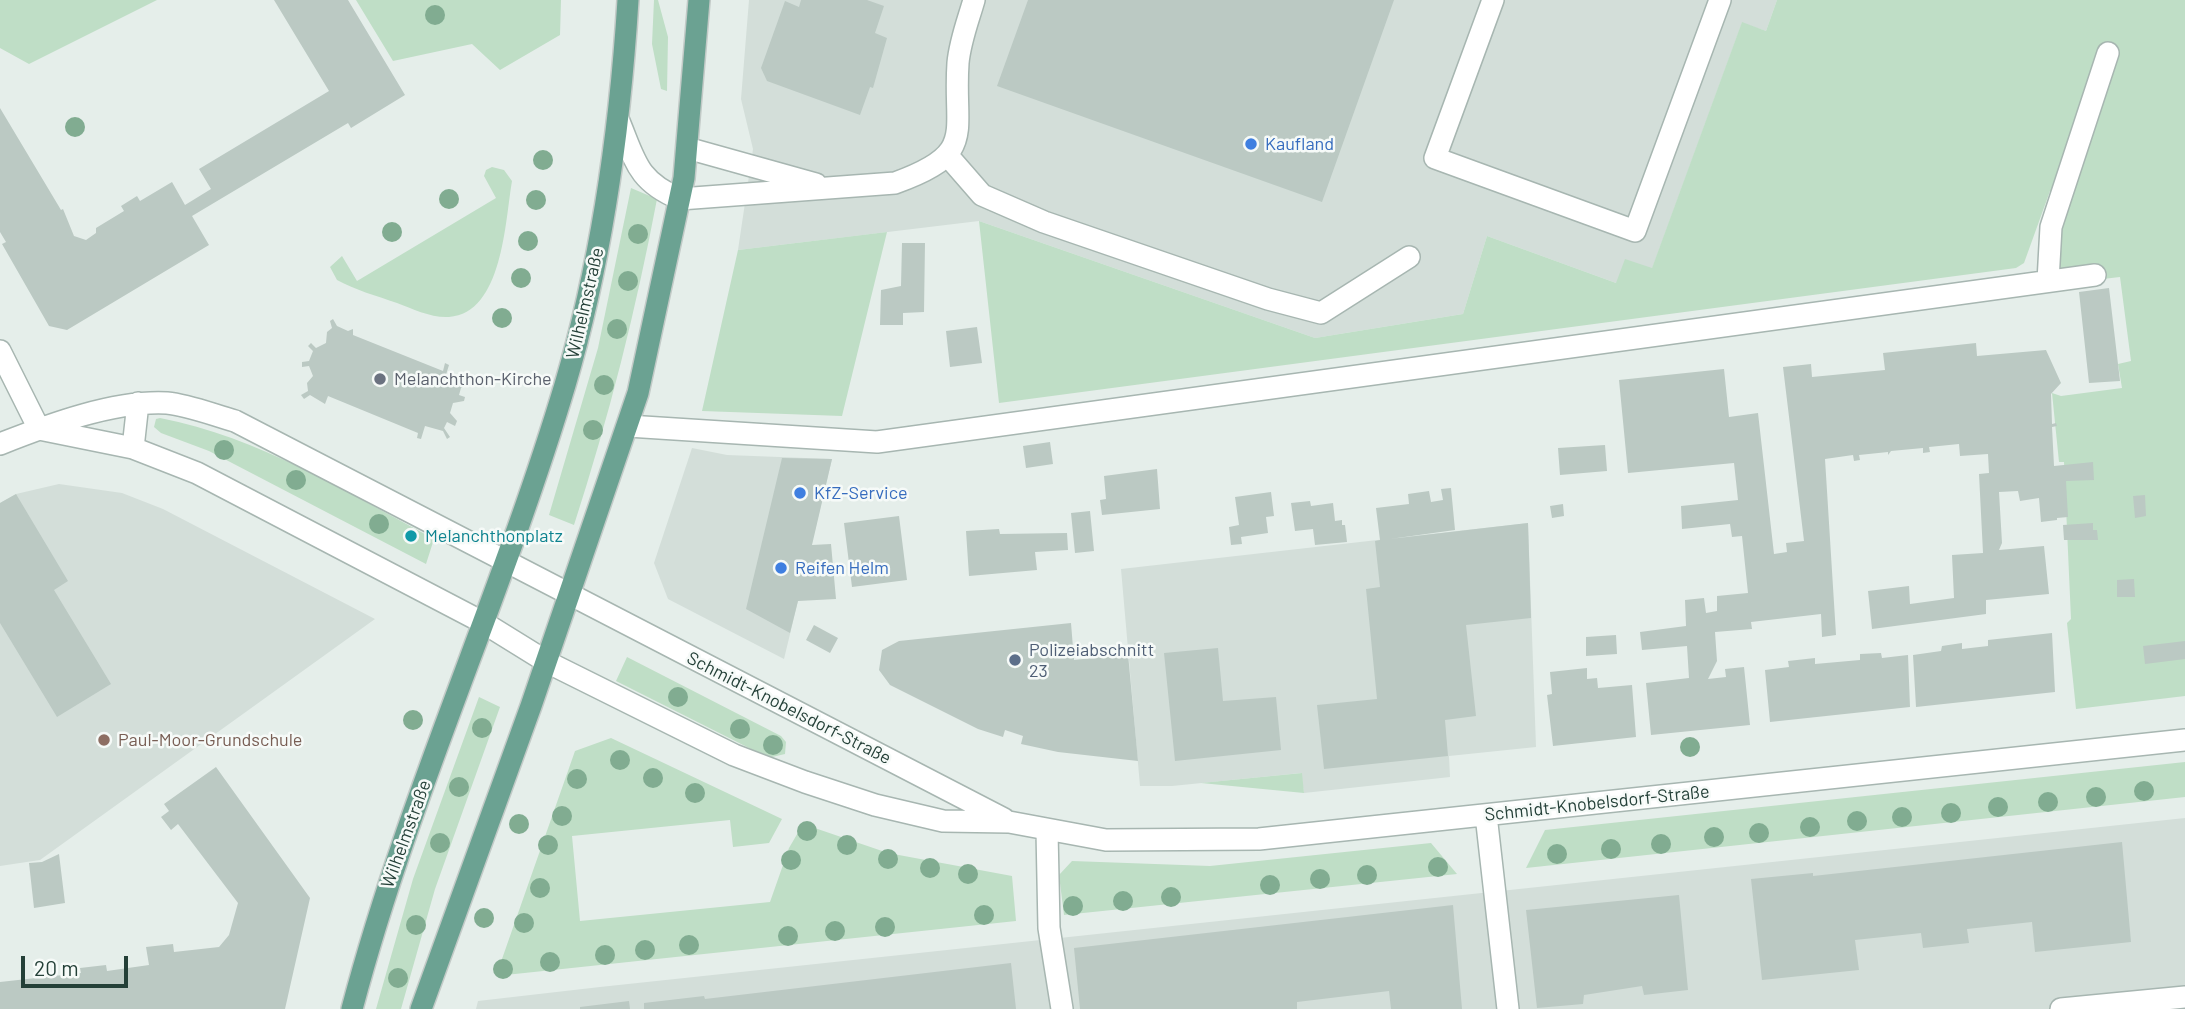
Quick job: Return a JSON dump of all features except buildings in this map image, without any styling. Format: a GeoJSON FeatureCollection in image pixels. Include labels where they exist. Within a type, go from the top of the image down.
{"type":"FeatureCollection","features":[{"type":"Feature","properties":{"kind":"main road","name":"Wilhelmstraße"},"geometry":{"type":"LineString","coordinates":[[352,1009],[395,861],[506,563],[577,340],[600,238],[618,119],[628,0]]}},
{"type":"Feature","properties":{"kind":"main road"},"geometry":{"type":"LineString","coordinates":[[421,1009],[428,982],[547,662],[628,426],[680,199],[687,148],[699,0]]}},
{"type":"Feature","properties":{"kind":"street"},"geometry":{"type":"LineString","coordinates":[[680,199],[895,183],[925,172],[948,156],[960,131],[958,65],[961,43],[974,0]]}},
{"type":"Feature","properties":{"kind":"street"},"geometry":{"type":"LineString","coordinates":[[1493,0],[1434,158],[1635,231],[1720,0]]}},
{"type":"Feature","properties":{"kind":"street"},"geometry":{"type":"LineString","coordinates":[[2048,281],[2051,227],[2108,54]]}},
{"type":"Feature","properties":{"kind":"street","name":"Wilhelmstraße"},"geometry":{"type":"LineString","coordinates":[[618,119],[640,170],[650,184],[680,199]]}},
{"type":"Feature","properties":{"kind":"street"},"geometry":{"type":"LineString","coordinates":[[687,148],[832,188]]}},
{"type":"Feature","properties":{"kind":"street"},"geometry":{"type":"LineString","coordinates":[[948,156],[982,195],[1044,222],[1268,299],[1321,313],[1409,257]]}},
{"type":"Feature","properties":{"kind":"street"},"geometry":{"type":"LineString","coordinates":[[628,426],[877,442],[2095,275]]}},
{"type":"Feature","properties":{"kind":"street"},"geometry":{"type":"LineString","coordinates":[[0,351],[39,429]]}},
{"type":"Feature","properties":{"kind":"street"},"geometry":{"type":"LineString","coordinates":[[132,448],[138,403]]}},
{"type":"Feature","properties":{"kind":"street"},"geometry":{"type":"LineString","coordinates":[[0,444],[39,429],[138,403],[170,403],[234,421],[570,595]]}},
{"type":"Feature","properties":{"kind":"street"},"geometry":{"type":"LineString","coordinates":[[39,429],[132,448],[197,473],[484,623],[547,662]]}},
{"type":"Feature","properties":{"kind":"street","name":"Schmidt-Knobelsdorf-Straße"},"geometry":{"type":"LineString","coordinates":[[570,595],[1009,822]]}},
{"type":"Feature","properties":{"kind":"street","name":"Schmidt-Knobelsdorf-Straße"},"geometry":{"type":"LineString","coordinates":[[547,662],[734,755],[875,805],[943,821],[1009,822],[1107,840],[1214,841],[1486,815],[2185,740]]}},
{"type":"Feature","properties":{"kind":"street"},"geometry":{"type":"LineString","coordinates":[[1486,815],[1508,1009]]}},
{"type":"Feature","properties":{"kind":"street"},"geometry":{"type":"LineString","coordinates":[[1047,831],[1049,928],[1062,1009]]}},
{"type":"Feature","properties":{"kind":"street"},"geometry":{"type":"LineString","coordinates":[[2061,1009],[2185,997]]}},
{"type":"Feature","properties":{"kind":"shaded area"},"geometry":{"type":"Polygon","coordinates":[[[749,0],[1777,0],[1766,31],[1742,23],[1652,269],[1616,283],[1487,236],[1463,314],[1315,338],[979,221],[738,250],[753,149],[741,99],[749,0]]]}},
{"type":"Feature","properties":{"kind":"shaded area"},"geometry":{"type":"Polygon","coordinates":[[[692,448],[727,455],[832,459],[784,659],[668,599],[654,563],[692,448]]]}},
{"type":"Feature","properties":{"kind":"shaded area","name":"Paul-Moor-Grundschule"},"geometry":{"type":"Polygon","coordinates":[[[59,484],[122,493],[163,509],[375,619],[40,860],[0,866],[0,503],[16,494],[59,484]]]}},
{"type":"Feature","properties":{"kind":"shaded area"},"geometry":{"type":"Polygon","coordinates":[[[1528,523],[1536,747],[1449,756],[1450,777],[1304,793],[1301,773],[1172,786],[1140,786],[1121,569],[1528,523]]]}},
{"type":"Feature","properties":{"kind":"shaded area"},"geometry":{"type":"Polygon","coordinates":[[[2185,818],[2185,1009],[476,1009],[478,1001],[600,987],[2185,818]]]}},
{"type":"Feature","properties":{"kind":"green space"},"geometry":{"type":"Polygon","coordinates":[[[0,0],[157,0],[29,64],[0,48],[0,0]]]}},
{"type":"Feature","properties":{"kind":"green space"},"geometry":{"type":"Polygon","coordinates":[[[356,0],[561,0],[560,35],[500,70],[472,44],[393,61],[356,0]]]}},
{"type":"Feature","properties":{"kind":"green space"},"geometry":{"type":"Polygon","coordinates":[[[654,0],[658,0],[668,37],[667,91],[661,89],[652,44],[654,0]]]}},
{"type":"Feature","properties":{"kind":"green space"},"geometry":{"type":"Polygon","coordinates":[[[1777,0],[2185,0],[2185,696],[2076,709],[2067,623],[2071,619],[2064,462],[2059,462],[2052,393],[2061,396],[2122,388],[2118,364],[2131,361],[2120,277],[2060,284],[2050,191],[2024,263],[2016,268],[999,403],[979,221],[1315,338],[1463,314],[1487,236],[1616,283],[1625,259],[1652,268],[1742,22],[1766,31],[1777,0]]]}},
{"type":"Feature","properties":{"kind":"green space"},"geometry":{"type":"Polygon","coordinates":[[[492,167],[504,170],[512,181],[503,241],[491,283],[481,300],[467,312],[449,317],[429,315],[337,280],[330,267],[342,256],[357,281],[496,198],[484,176],[486,170],[492,167]]]}},
{"type":"Feature","properties":{"kind":"green space"},"geometry":{"type":"Polygon","coordinates":[[[631,188],[657,199],[621,363],[574,525],[549,515],[598,348],[631,188]]]}},
{"type":"Feature","properties":{"kind":"green space"},"geometry":{"type":"Polygon","coordinates":[[[887,232],[842,416],[702,411],[738,250],[887,232]]]}},
{"type":"Feature","properties":{"kind":"green space"},"geometry":{"type":"Polygon","coordinates":[[[156,419],[232,438],[267,452],[335,485],[434,539],[426,564],[209,451],[161,433],[154,427],[156,419]]]}},
{"type":"Feature","properties":{"kind":"green space"},"geometry":{"type":"Polygon","coordinates":[[[627,657],[781,736],[786,742],[785,754],[772,757],[753,750],[616,681],[627,657]]]}},
{"type":"Feature","properties":{"kind":"green space"},"geometry":{"type":"Polygon","coordinates":[[[479,697],[500,707],[435,889],[401,1009],[376,1009],[413,879],[479,697]]]}},
{"type":"Feature","properties":{"kind":"green space"},"geometry":{"type":"Polygon","coordinates":[[[611,738],[782,819],[769,843],[733,847],[730,820],[572,836],[580,921],[770,902],[789,848],[803,824],[888,853],[1012,876],[1016,921],[496,976],[575,751],[611,738]]]}},
{"type":"Feature","properties":{"kind":"green space"},"geometry":{"type":"Polygon","coordinates":[[[2185,762],[2185,797],[1526,868],[1545,830],[2185,762]]]}},
{"type":"Feature","properties":{"kind":"green space"},"geometry":{"type":"Polygon","coordinates":[[[1302,773],[1304,793],[1201,783],[1302,773]]]}},
{"type":"Feature","properties":{"kind":"green space"},"geometry":{"type":"Polygon","coordinates":[[[1431,843],[1457,874],[1064,915],[1059,875],[1072,861],[1210,866],[1431,843]]]}},
{"type":"Feature","properties":{"kind":"place","name":"Kaufland"},"geometry":{"type":"Point","coordinates":[1251,144]}},
{"type":"Feature","properties":{"kind":"place","name":"Melanchthon-Kirche"},"geometry":{"type":"Point","coordinates":[380,379]}},
{"type":"Feature","properties":{"kind":"place","name":"KfZ-Service"},"geometry":{"type":"Point","coordinates":[800,493]}},
{"type":"Feature","properties":{"kind":"place","name":"Melanchthonplatz"},"geometry":{"type":"Point","coordinates":[411,536]}},
{"type":"Feature","properties":{"kind":"place","name":"Reifen Helm"},"geometry":{"type":"Point","coordinates":[781,568]}},
{"type":"Feature","properties":{"kind":"place","name":"Polizeiabschnitt 23"},"geometry":{"type":"Point","coordinates":[1015,660]}},
{"type":"Feature","properties":{"kind":"place","name":"Paul-Moor-Grundschule"},"geometry":{"type":"Point","coordinates":[104,740]}}]}
